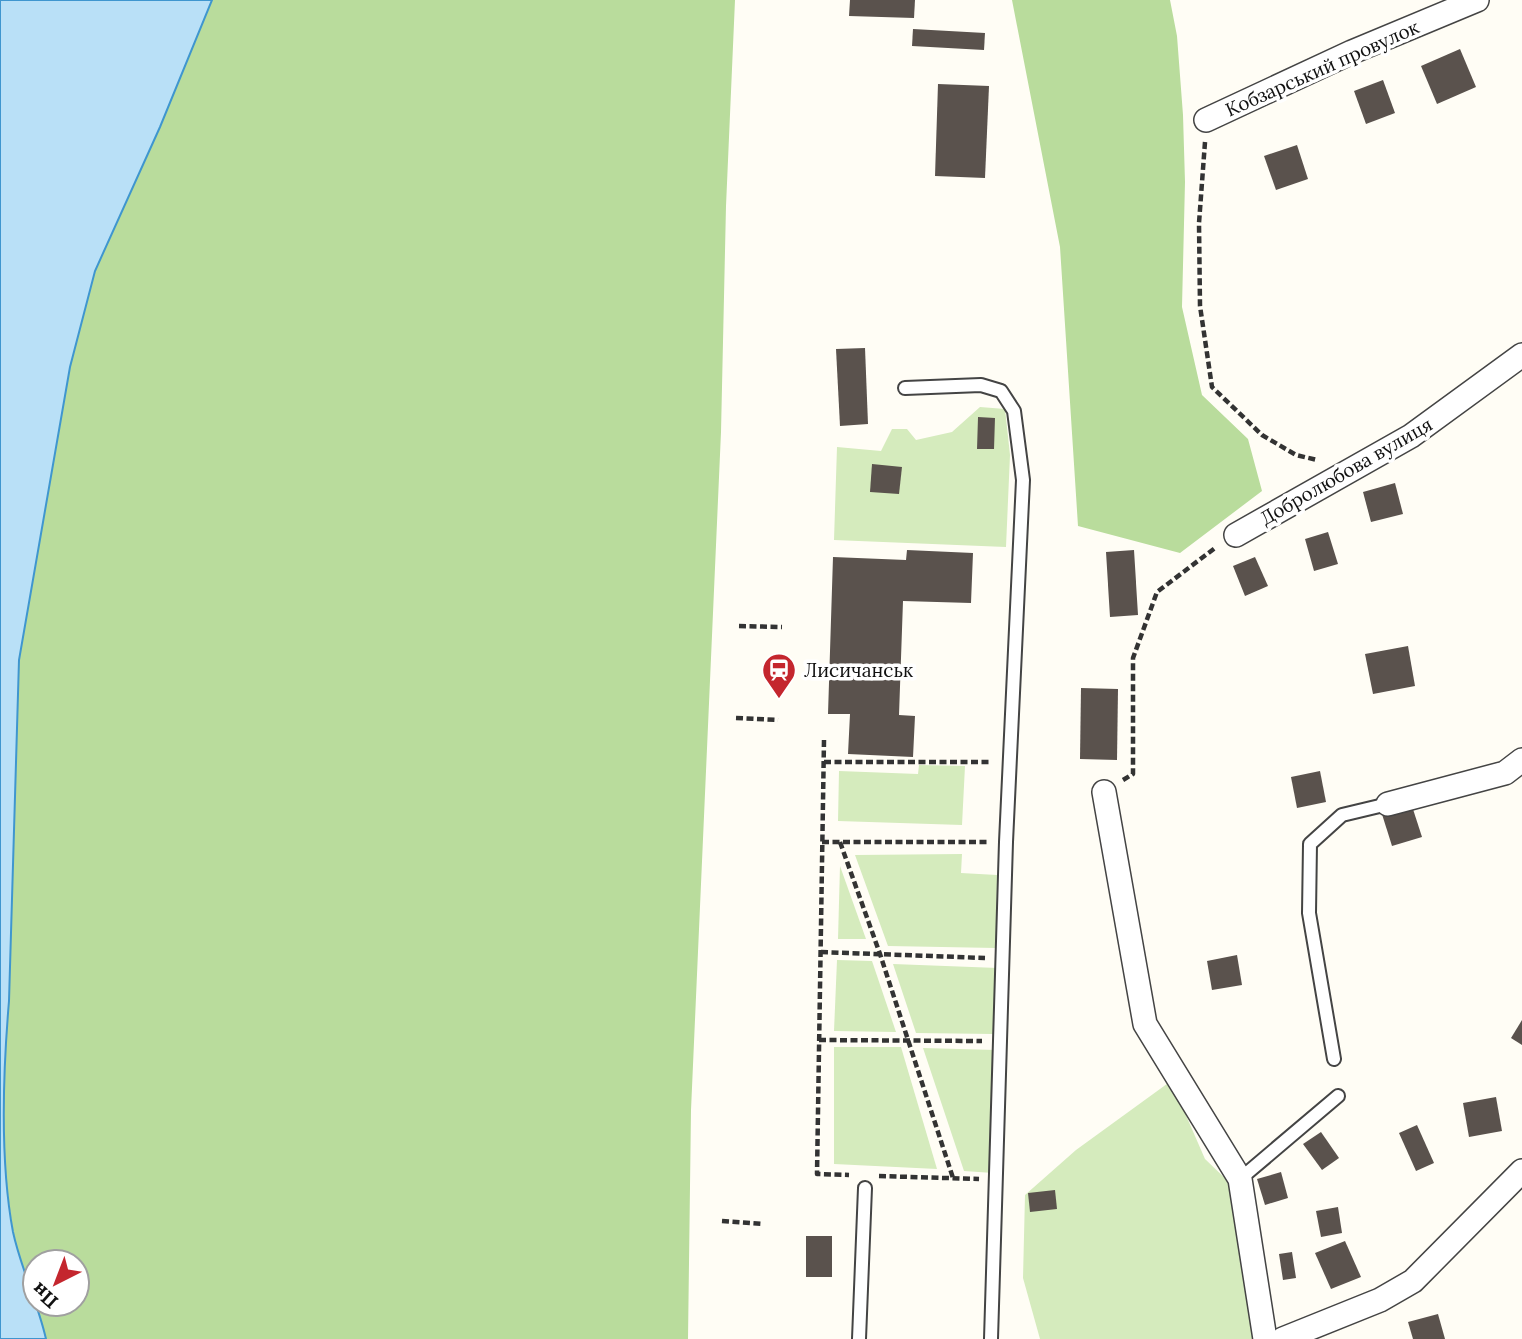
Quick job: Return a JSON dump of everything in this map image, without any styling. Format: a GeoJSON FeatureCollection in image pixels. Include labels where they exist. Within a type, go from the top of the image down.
{"type":"FeatureCollection","features":[{"type":"Feature","properties":{"kind":"street","name":"Кобзарський провулок"},"geometry":{"type":"LineString","coordinates":[[1206,120],[1352,52],[1477,0]]}},
{"type":"Feature","properties":{"kind":"street","name":"Добролюбова вулиця"},"geometry":{"type":"LineString","coordinates":[[1236,535],[1411,436],[1522,355]]}},
{"type":"Feature","properties":{"kind":"street"},"geometry":{"type":"LineString","coordinates":[[1388,804],[1505,773],[1522,760]]}},
{"type":"Feature","properties":{"kind":"street"},"geometry":{"type":"LineString","coordinates":[[1104,792],[1145,1024],[1240,1179],[1265,1339]]}},
{"type":"Feature","properties":{"kind":"street"},"geometry":{"type":"LineString","coordinates":[[1283,1339],[1380,1300],[1413,1282],[1522,1171]]}},
{"type":"Feature","properties":{"kind":"lane"},"geometry":{"type":"LineString","coordinates":[[905,388],[981,385],[1001,391],[1014,411],[1023,480],[1006,842],[991,1339]]}},
{"type":"Feature","properties":{"kind":"lane"},"geometry":{"type":"LineString","coordinates":[[1334,1059],[1309,913],[1310,844],[1342,815],[1388,804]]}},
{"type":"Feature","properties":{"kind":"lane"},"geometry":{"type":"LineString","coordinates":[[1240,1179],[1338,1096]]}},
{"type":"Feature","properties":{"kind":"lane"},"geometry":{"type":"LineString","coordinates":[[859,1339],[868,1182]]}},
{"type":"Feature","properties":{"kind":"path"},"geometry":{"type":"LineString","coordinates":[[1206,120],[1199,223],[1200,293],[1212,387],[1262,435],[1296,454],[1351,470]]}},
{"type":"Feature","properties":{"kind":"path"},"geometry":{"type":"LineString","coordinates":[[1104,792],[1133,774],[1133,658],[1157,592],[1204,555],[1236,535]]}},
{"type":"Feature","properties":{"kind":"path"},"geometry":{"type":"LineString","coordinates":[[739,626],[782,627]]}},
{"type":"Feature","properties":{"kind":"path"},"geometry":{"type":"LineString","coordinates":[[736,718],[778,720]]}},
{"type":"Feature","properties":{"kind":"path"},"geometry":{"type":"LineString","coordinates":[[824,740],[817,1174],[858,1176]]}},
{"type":"Feature","properties":{"kind":"path"},"geometry":{"type":"LineString","coordinates":[[824,762],[1011,762]]}},
{"type":"Feature","properties":{"kind":"path"},"geometry":{"type":"LineString","coordinates":[[822,842],[1006,842]]}},
{"type":"Feature","properties":{"kind":"path"},"geometry":{"type":"LineString","coordinates":[[840,842],[880,954],[953,1178]]}},
{"type":"Feature","properties":{"kind":"path"},"geometry":{"type":"LineString","coordinates":[[821,952],[1003,958]]}},
{"type":"Feature","properties":{"kind":"path"},"geometry":{"type":"LineString","coordinates":[[819,1040],[1001,1041]]}},
{"type":"Feature","properties":{"kind":"path"},"geometry":{"type":"LineString","coordinates":[[868,1182],[997,1179]]}},
{"type":"Feature","properties":{"kind":"path"},"geometry":{"type":"LineString","coordinates":[[722,1221],[763,1224]]}},
{"type":"Feature","properties":{"kind":"green space"},"geometry":{"type":"Polygon","coordinates":[[[212,0],[735,0],[726,206],[721,432],[691,1110],[688,1339],[46,1339],[40,1318],[91,1318],[91,1248],[21,1248],[21,1260],[9,1201],[4,1144],[4,1086],[19,660],[70,367],[95,271],[160,127],[212,0]]]}},
{"type":"Feature","properties":{"kind":"green space"},"geometry":{"type":"Polygon","coordinates":[[[1012,0],[1170,0],[1177,36],[1183,115],[1185,182],[1182,307],[1202,395],[1248,439],[1262,491],[1180,553],[1078,526],[1060,247],[1012,0]]]}},
{"type":"Feature","properties":{"kind":"green space"},"geometry":{"type":"Polygon","coordinates":[[[980,407],[1005,409],[1010,455],[1006,547],[834,540],[837,447],[881,451],[892,429],[907,429],[916,440],[952,432],[980,407]]]}},
{"type":"Feature","properties":{"kind":"green space"},"geometry":{"type":"Polygon","coordinates":[[[919,765],[965,766],[962,825],[838,821],[839,771],[918,774],[919,765]]]}},
{"type":"Feature","properties":{"kind":"green space"},"geometry":{"type":"Polygon","coordinates":[[[962,854],[961,873],[997,875],[996,948],[888,946],[855,855],[962,854]]]}},
{"type":"Feature","properties":{"kind":"green space"},"geometry":{"type":"Polygon","coordinates":[[[840,866],[866,939],[838,939],[840,866]]]}},
{"type":"Feature","properties":{"kind":"green space"},"geometry":{"type":"Polygon","coordinates":[[[837,960],[872,961],[896,1032],[834,1031],[837,960]]]}},
{"type":"Feature","properties":{"kind":"green space"},"geometry":{"type":"Polygon","coordinates":[[[893,964],[998,968],[993,1034],[916,1033],[893,964]]]}},
{"type":"Feature","properties":{"kind":"green space"},"geometry":{"type":"Polygon","coordinates":[[[834,1047],[901,1047],[937,1169],[834,1164],[834,1047]]]}},
{"type":"Feature","properties":{"kind":"green space"},"geometry":{"type":"Polygon","coordinates":[[[923,1048],[996,1050],[993,1173],[964,1171],[923,1048]]]}},
{"type":"Feature","properties":{"kind":"green space"},"geometry":{"type":"Polygon","coordinates":[[[1171,1081],[1205,1159],[1232,1185],[1253,1339],[1040,1339],[1023,1278],[1025,1195],[1076,1150],[1171,1081]]]}},
{"type":"Feature","properties":{"kind":"water"},"geometry":{"type":"Polygon","coordinates":[[[0,0],[212,0],[160,127],[95,271],[70,367],[19,660],[4,1147],[9,1205],[21,1262],[21,1318],[41,1318],[46,1339],[0,1339],[0,0]]]}},
{"type":"Feature","properties":{"kind":"building"},"geometry":{"type":"Polygon","coordinates":[[[850,0],[915,0],[914,18],[849,16],[850,0]]]}},
{"type":"Feature","properties":{"kind":"building"},"geometry":{"type":"Polygon","coordinates":[[[913,29],[985,33],[984,50],[912,46],[913,29]]]}},
{"type":"Feature","properties":{"kind":"building"},"geometry":{"type":"Polygon","coordinates":[[[1460,49],[1476,87],[1437,104],[1421,66],[1460,49]]]}},
{"type":"Feature","properties":{"kind":"building"},"geometry":{"type":"Polygon","coordinates":[[[1383,80],[1395,113],[1366,124],[1354,91],[1383,80]]]}},
{"type":"Feature","properties":{"kind":"building"},"geometry":{"type":"Polygon","coordinates":[[[938,84],[989,86],[985,178],[935,176],[938,84]]]}},
{"type":"Feature","properties":{"kind":"building"},"geometry":{"type":"Polygon","coordinates":[[[1297,145],[1308,179],[1276,190],[1264,156],[1297,145]]]}},
{"type":"Feature","properties":{"kind":"building"},"geometry":{"type":"Polygon","coordinates":[[[865,348],[868,424],[840,426],[836,349],[865,348]]]}},
{"type":"Feature","properties":{"kind":"building"},"geometry":{"type":"Polygon","coordinates":[[[978,417],[995,418],[994,449],[977,449],[978,417]]]}},
{"type":"Feature","properties":{"kind":"building"},"geometry":{"type":"Polygon","coordinates":[[[872,464],[902,467],[899,494],[870,492],[872,464]]]}},
{"type":"Feature","properties":{"kind":"building"},"geometry":{"type":"Polygon","coordinates":[[[1395,483],[1403,514],[1371,522],[1363,492],[1395,483]]]}},
{"type":"Feature","properties":{"kind":"building"},"geometry":{"type":"Polygon","coordinates":[[[1328,532],[1338,564],[1314,571],[1305,539],[1328,532]]]}},
{"type":"Feature","properties":{"kind":"building"},"geometry":{"type":"Polygon","coordinates":[[[907,550],[973,553],[971,603],[903,601],[899,715],[915,716],[913,757],[848,754],[850,714],[828,714],[833,557],[906,560],[907,550]]]}},
{"type":"Feature","properties":{"kind":"building"},"geometry":{"type":"Polygon","coordinates":[[[1134,550],[1138,615],[1110,617],[1106,552],[1134,550]]]}},
{"type":"Feature","properties":{"kind":"building"},"geometry":{"type":"Polygon","coordinates":[[[1255,557],[1268,586],[1245,596],[1233,566],[1255,557]]]}},
{"type":"Feature","properties":{"kind":"building"},"geometry":{"type":"Polygon","coordinates":[[[1408,646],[1415,686],[1373,694],[1365,654],[1408,646]]]}},
{"type":"Feature","properties":{"kind":"building"},"geometry":{"type":"Polygon","coordinates":[[[1081,688],[1118,689],[1117,760],[1080,759],[1081,688]]]}},
{"type":"Feature","properties":{"kind":"building"},"geometry":{"type":"Polygon","coordinates":[[[1320,771],[1326,802],[1297,808],[1291,777],[1320,771]]]}},
{"type":"Feature","properties":{"kind":"building"},"geometry":{"type":"Polygon","coordinates":[[[1411,803],[1422,837],[1392,846],[1381,811],[1411,803]]]}},
{"type":"Feature","properties":{"kind":"building"},"geometry":{"type":"Polygon","coordinates":[[[1237,955],[1242,985],[1212,990],[1207,961],[1237,955]]]}},
{"type":"Feature","properties":{"kind":"building"},"geometry":{"type":"Polygon","coordinates":[[[1522,1020],[1522,1045],[1511,1038],[1522,1020]]]}},
{"type":"Feature","properties":{"kind":"building"},"geometry":{"type":"Polygon","coordinates":[[[1496,1097],[1502,1131],[1469,1137],[1463,1103],[1496,1097]]]}},
{"type":"Feature","properties":{"kind":"building"},"geometry":{"type":"Polygon","coordinates":[[[1417,1125],[1434,1163],[1416,1171],[1399,1133],[1417,1125]]]}},
{"type":"Feature","properties":{"kind":"building"},"geometry":{"type":"Polygon","coordinates":[[[1321,1132],[1339,1158],[1322,1170],[1303,1144],[1321,1132]]]}},
{"type":"Feature","properties":{"kind":"building"},"geometry":{"type":"Polygon","coordinates":[[[1281,1172],[1288,1198],[1265,1205],[1257,1179],[1281,1172]]]}},
{"type":"Feature","properties":{"kind":"building"},"geometry":{"type":"Polygon","coordinates":[[[1055,1190],[1057,1209],[1030,1212],[1028,1193],[1055,1190]]]}},
{"type":"Feature","properties":{"kind":"building"},"geometry":{"type":"Polygon","coordinates":[[[1338,1207],[1342,1233],[1321,1237],[1316,1211],[1338,1207]]]}},
{"type":"Feature","properties":{"kind":"building"},"geometry":{"type":"Polygon","coordinates":[[[806,1236],[832,1236],[832,1277],[806,1277],[806,1236]]]}},
{"type":"Feature","properties":{"kind":"building"},"geometry":{"type":"Polygon","coordinates":[[[1345,1241],[1361,1277],[1331,1289],[1315,1253],[1345,1241]]]}},
{"type":"Feature","properties":{"kind":"building"},"geometry":{"type":"Polygon","coordinates":[[[1292,1252],[1296,1278],[1283,1280],[1279,1254],[1292,1252]]]}},
{"type":"Feature","properties":{"kind":"building"},"geometry":{"type":"Polygon","coordinates":[[[1438,1314],[1445,1339],[1413,1339],[1408,1322],[1438,1314]]]}},
{"type":"Feature","properties":{"kind":"place","name":"Лисичанськ"},"geometry":{"type":"Point","coordinates":[779,700]}}]}
